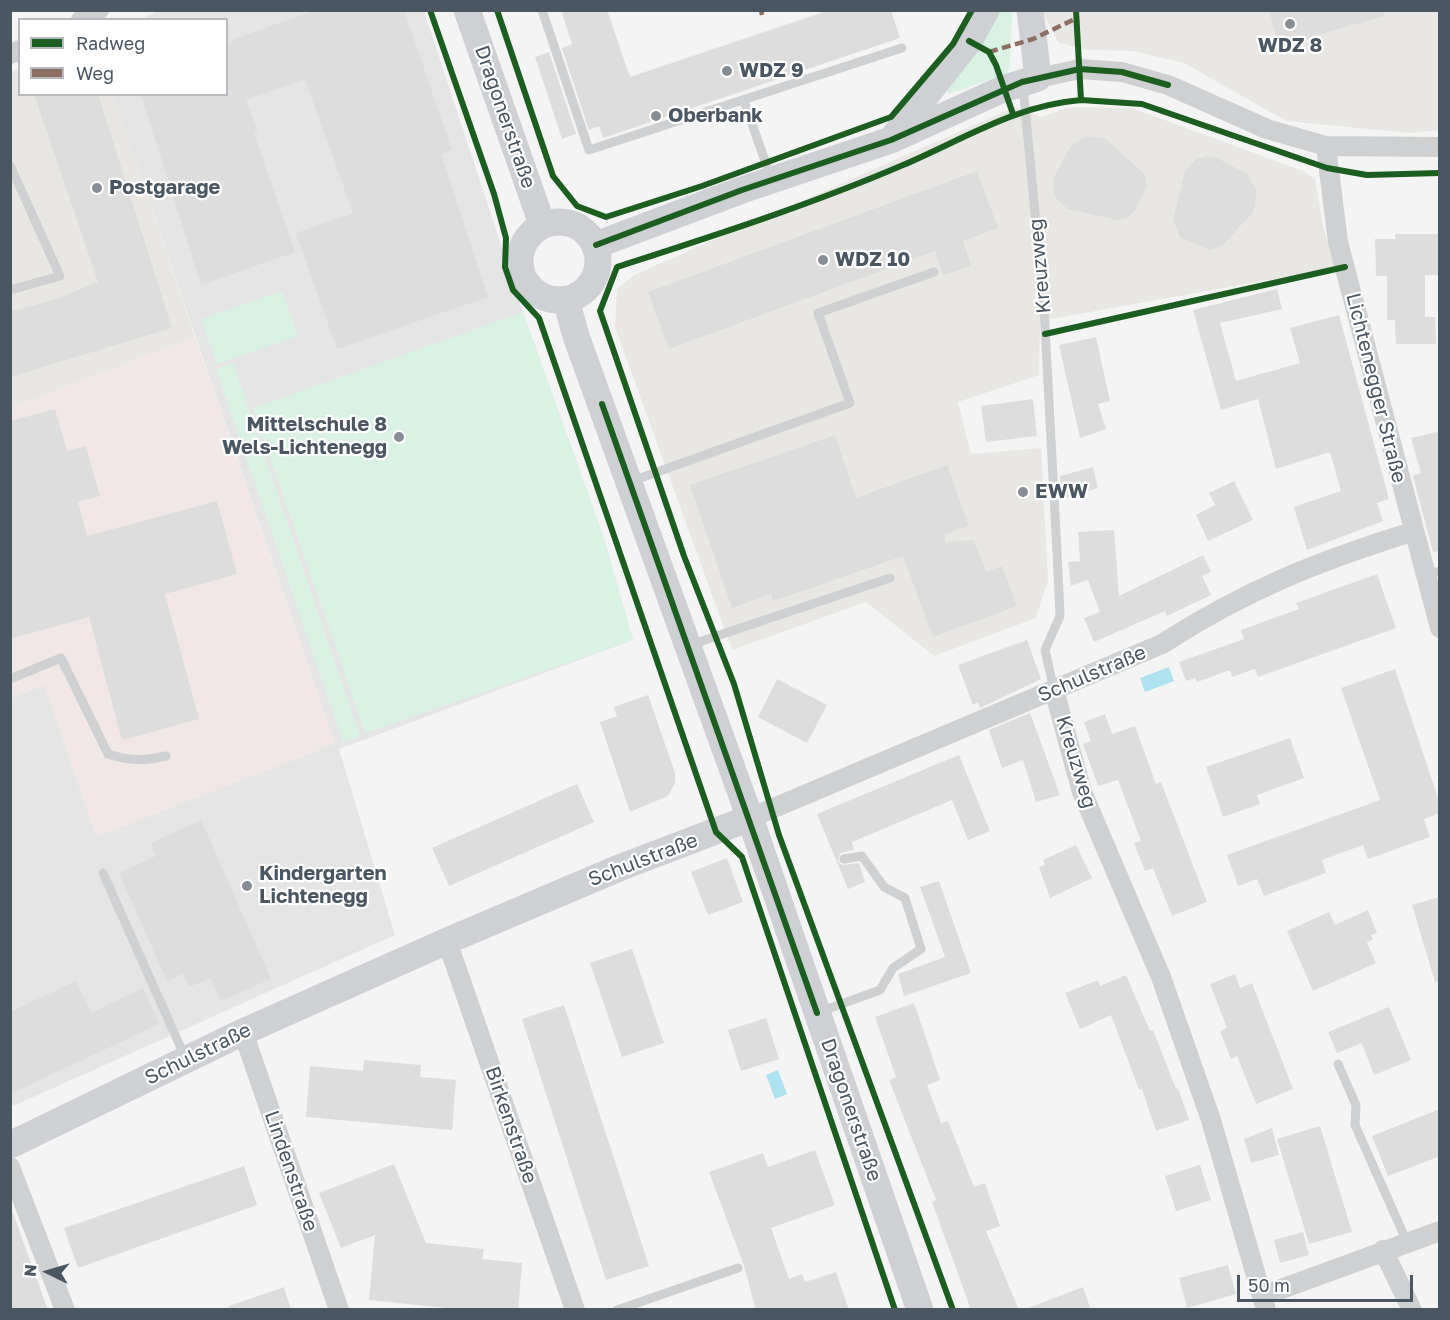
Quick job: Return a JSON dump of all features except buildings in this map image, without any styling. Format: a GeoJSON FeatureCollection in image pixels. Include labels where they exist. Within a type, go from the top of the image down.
{"type":"FeatureCollection","features":[{"type":"Feature","properties":{"kind":"main road","name":"Dragonerstraße"},"geometry":{"type":"LineString","coordinates":[[467,10],[542,224]]}},
{"type":"Feature","properties":{"kind":"main road"},"geometry":{"type":"LineString","coordinates":[[891,140],[969,41],[986,10]]}},
{"type":"Feature","properties":{"kind":"main road"},"geometry":{"type":"LineString","coordinates":[[596,245],[772,180],[891,140],[1030,80],[1030,10]]}},
{"type":"Feature","properties":{"kind":"main road"},"geometry":{"type":"LineString","coordinates":[[563,221],[585,230],[596,245],[597,272],[586,291],[566,300],[545,298],[526,284],[519,260],[527,237],[542,224],[563,221]]}},
{"type":"Feature","properties":{"kind":"main road","name":"Dragonerstraße"},"geometry":{"type":"LineString","coordinates":[[566,300],[576,336],[750,818],[920,1310]]}},
{"type":"Feature","properties":{"kind":"main road","name":"Schulstraße"},"geometry":{"type":"LineString","coordinates":[[10,1145],[243,1032],[447,941],[619,868],[750,818]]}},
{"type":"Feature","properties":{"kind":"street"},"geometry":{"type":"LineString","coordinates":[[85,18],[99,10]]}},
{"type":"Feature","properties":{"kind":"street"},"geometry":{"type":"LineString","coordinates":[[1030,80],[1080,69],[1122,72],[1168,85],[1267,129],[1326,147],[1440,147]]}},
{"type":"Feature","properties":{"kind":"street","name":"Lichtenegger Straße"},"geometry":{"type":"LineString","coordinates":[[1326,147],[1338,242],[1412,532],[1432,573],[1440,628]]}},
{"type":"Feature","properties":{"kind":"street","name":"Schulstraße"},"geometry":{"type":"LineString","coordinates":[[750,818],[1162,644],[1214,610],[1291,573],[1412,532]]}},
{"type":"Feature","properties":{"kind":"street","name":"Kreuzweg"},"geometry":{"type":"LineString","coordinates":[[1054,690],[1082,792],[1161,977],[1208,1109],[1264,1303]]}},
{"type":"Feature","properties":{"kind":"street","name":"Birkenstraße"},"geometry":{"type":"LineString","coordinates":[[447,941],[575,1310]]}},
{"type":"Feature","properties":{"kind":"street","name":"Lindenstraße"},"geometry":{"type":"LineString","coordinates":[[243,1032],[339,1310]]}},
{"type":"Feature","properties":{"kind":"street"},"geometry":{"type":"LineString","coordinates":[[10,1167],[65,1310]]}},
{"type":"Feature","properties":{"kind":"street"},"geometry":{"type":"LineString","coordinates":[[1264,1303],[1383,1250],[1440,1231]]}},
{"type":"Feature","properties":{"kind":"street"},"geometry":{"type":"LineString","coordinates":[[1383,1250],[1412,1310]]}},
{"type":"Feature","properties":{"kind":"lane"},"geometry":{"type":"LineString","coordinates":[[543,10],[589,150],[902,48]]}},
{"type":"Feature","properties":{"kind":"lane","name":"Kreuzweg"},"geometry":{"type":"LineString","coordinates":[[1030,80],[1028,122],[1044,308],[1060,616],[1045,650],[1054,690]]}},
{"type":"Feature","properties":{"kind":"lane"},"geometry":{"type":"LineString","coordinates":[[744,101],[772,180]]}},
{"type":"Feature","properties":{"kind":"lane"},"geometry":{"type":"LineString","coordinates":[[10,165],[60,276],[10,290]]}},
{"type":"Feature","properties":{"kind":"lane"},"geometry":{"type":"LineString","coordinates":[[630,482],[850,403],[818,313],[934,272]]}},
{"type":"Feature","properties":{"kind":"lane"},"geometry":{"type":"LineString","coordinates":[[688,646],[890,578]]}},
{"type":"Feature","properties":{"kind":"lane"},"geometry":{"type":"LineString","coordinates":[[10,679],[62,658],[108,754],[126,760],[146,761],[166,756]]}},
{"type":"Feature","properties":{"kind":"lane"},"geometry":{"type":"LineString","coordinates":[[817,1013],[880,990],[893,968],[921,949],[905,898],[884,888],[862,856],[844,859]]}},
{"type":"Feature","properties":{"kind":"lane"},"geometry":{"type":"LineString","coordinates":[[103,873],[186,1059]]}},
{"type":"Feature","properties":{"kind":"lane"},"geometry":{"type":"LineString","coordinates":[[1338,1064],[1356,1105],[1355,1125],[1407,1242]]}},
{"type":"Feature","properties":{"kind":"lane"},"geometry":{"type":"LineString","coordinates":[[617,1310],[738,1268]]}},
{"type":"Feature","properties":{"kind":"shaded area","name":"Mittelschule 8 Wels-Lichtenegg"},"geometry":{"type":"Polygon","coordinates":[[[157,11],[424,11],[523,312],[604,538],[633,640],[339,749],[395,935],[11,1107],[11,698],[44,685],[335,744],[113,96],[228,96],[228,18],[145,18],[157,11]]]}},
{"type":"Feature","properties":{"kind":"shaded area"},"geometry":{"type":"Polygon","coordinates":[[[1042,11],[1439,11],[1439,130],[1410,133],[1286,121],[1184,63],[1133,51],[1088,50],[1059,43],[1042,11]]]}},
{"type":"Feature","properties":{"kind":"shaded area"},"geometry":{"type":"Polygon","coordinates":[[[18,69],[18,96],[113,96],[195,337],[11,408],[10,73],[18,69]]]}},
{"type":"Feature","properties":{"kind":"shaded area"},"geometry":{"type":"Polygon","coordinates":[[[1015,107],[1042,117],[1068,107],[1132,108],[1303,171],[1315,179],[1323,226],[1335,268],[1040,321],[1039,375],[958,402],[971,454],[1041,448],[1048,580],[1036,618],[934,656],[866,602],[732,650],[615,327],[617,289],[634,275],[1015,107]]]}},
{"type":"Feature","properties":{"kind":"shaded area"},"geometry":{"type":"Polygon","coordinates":[[[195,337],[335,744],[96,837],[44,685],[11,698],[11,408],[195,337]]]}},
{"type":"Feature","properties":{"kind":"green space"},"geometry":{"type":"Polygon","coordinates":[[[999,11],[1012,11],[1010,64],[1007,74],[948,94],[946,89],[982,42],[999,11]]]}},
{"type":"Feature","properties":{"kind":"green space"},"geometry":{"type":"Polygon","coordinates":[[[282,291],[298,336],[217,364],[201,319],[282,291]]]}},
{"type":"Feature","properties":{"kind":"green space"},"geometry":{"type":"Polygon","coordinates":[[[523,312],[604,538],[633,640],[365,733],[253,408],[523,312]]]}},
{"type":"Feature","properties":{"kind":"green space"},"geometry":{"type":"Polygon","coordinates":[[[233,363],[360,736],[343,742],[216,369],[233,363]]]}},
{"type":"Feature","properties":{"kind":"water"},"geometry":{"type":"Polygon","coordinates":[[[1169,667],[1174,681],[1145,692],[1140,678],[1169,667]]]}},
{"type":"Feature","properties":{"kind":"water"},"geometry":{"type":"Polygon","coordinates":[[[778,1070],[787,1094],[775,1099],[766,1075],[778,1070]]]}},
{"type":"Feature","properties":{"kind":"marked path"},"geometry":{"type":"LineString","coordinates":[[761,10],[762,15]]}},
{"type":"Feature","properties":{"kind":"marked path"},"geometry":{"type":"LineString","coordinates":[[989,52],[1033,39],[1077,18]]}},
{"type":"Feature","properties":{"kind":"cycle path"},"geometry":{"type":"LineString","coordinates":[[430,10],[494,194],[506,238],[505,267],[513,290],[539,318],[716,832],[742,857],[895,1310]]}},
{"type":"Feature","properties":{"kind":"cycle path"},"geometry":{"type":"LineString","coordinates":[[497,10],[553,176],[577,206],[606,217],[702,186],[891,117],[953,44],[972,10]]}},
{"type":"Feature","properties":{"kind":"cycle path"},"geometry":{"type":"LineString","coordinates":[[953,1310],[779,835],[734,684],[684,556],[600,311],[617,267],[797,207],[903,165],[1012,116],[1057,103],[1081,100],[1076,10]]}},
{"type":"Feature","properties":{"kind":"cycle path"},"geometry":{"type":"LineString","coordinates":[[969,41],[989,52],[996,65],[1013,114]]}},
{"type":"Feature","properties":{"kind":"cycle path"},"geometry":{"type":"LineString","coordinates":[[596,245],[742,190],[891,140],[1022,82],[1080,69],[1122,72],[1168,85]]}},
{"type":"Feature","properties":{"kind":"cycle path"},"geometry":{"type":"LineString","coordinates":[[1081,100],[1142,104],[1327,168],[1367,175],[1440,173]]}},
{"type":"Feature","properties":{"kind":"cycle path"},"geometry":{"type":"LineString","coordinates":[[1045,334],[1345,267]]}},
{"type":"Feature","properties":{"kind":"cycle path"},"geometry":{"type":"LineString","coordinates":[[602,404],[817,1013]]}},
{"type":"Feature","properties":{"kind":"place","name":"WDZ 8"},"geometry":{"type":"Point","coordinates":[1290,24]}},
{"type":"Feature","properties":{"kind":"place","name":"WDZ 9"},"geometry":{"type":"Point","coordinates":[727,71]}},
{"type":"Feature","properties":{"kind":"place","name":"Oberbank"},"geometry":{"type":"Point","coordinates":[656,116]}},
{"type":"Feature","properties":{"kind":"place","name":"Postgarage"},"geometry":{"type":"Point","coordinates":[97,188]}},
{"type":"Feature","properties":{"kind":"place","name":"WDZ 10"},"geometry":{"type":"Point","coordinates":[823,260]}},
{"type":"Feature","properties":{"kind":"place","name":"Mittelschule 8 Wels-Lichtenegg"},"geometry":{"type":"Point","coordinates":[399,437]}},
{"type":"Feature","properties":{"kind":"place","name":"EWW"},"geometry":{"type":"Point","coordinates":[1023,492]}},
{"type":"Feature","properties":{"kind":"place","name":"Kindergarten Lichtenegg"},"geometry":{"type":"Point","coordinates":[247,886]}}]}
